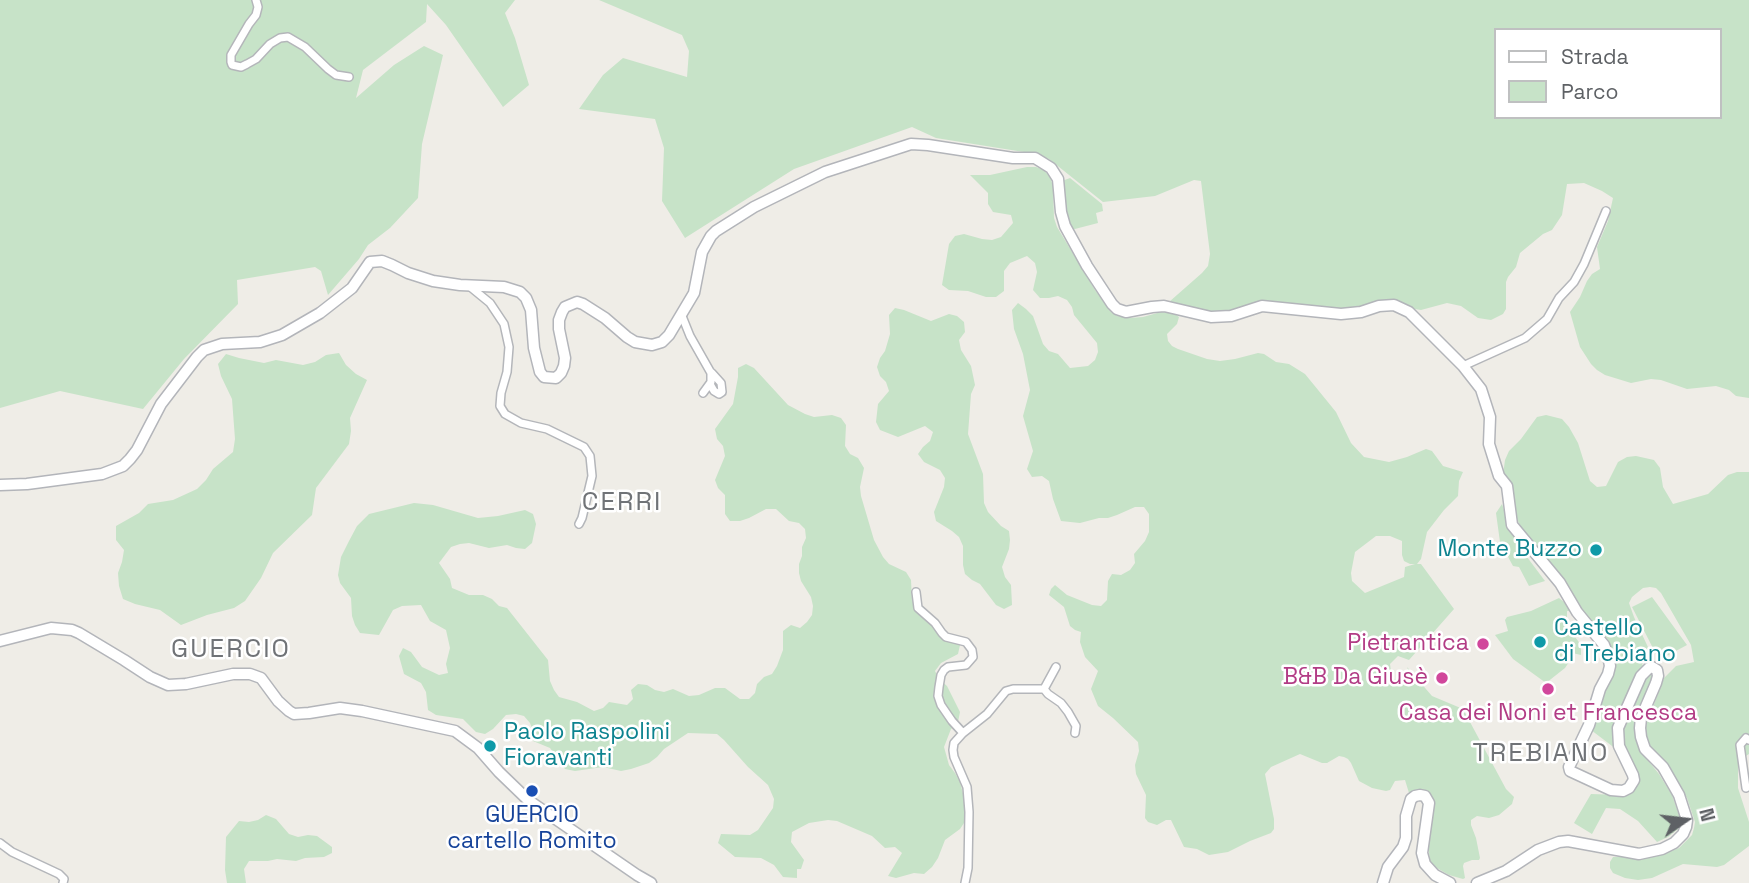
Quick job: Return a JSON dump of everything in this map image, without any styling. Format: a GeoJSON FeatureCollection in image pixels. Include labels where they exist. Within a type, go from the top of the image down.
{"type":"FeatureCollection","features":[{"type":"Feature","properties":{"kind":"street"},"geometry":{"type":"LineString","coordinates":[[257,0],[256,15],[231,55],[234,66],[247,64],[256,59],[270,44],[288,37],[305,47],[336,75],[349,77]]}},
{"type":"Feature","properties":{"kind":"street"},"geometry":{"type":"LineString","coordinates":[[0,485],[103,474],[123,466],[137,450],[162,404],[204,350],[222,344],[260,342],[282,335],[320,313],[352,288],[370,262],[382,261],[433,281],[516,290],[526,298],[531,310],[534,348],[540,372],[548,378],[556,378],[564,366],[559,320],[565,307],[577,302],[583,304],[635,342],[659,343],[666,339],[694,293],[702,252],[716,230],[754,207],[825,172],[908,144],[1013,158],[1035,158],[1051,168],[1056,176],[1065,226],[1112,304],[1121,311],[1164,306],[1211,317],[1231,316],[1262,306],[1341,314],[1394,305],[1409,312],[1462,366],[1481,389],[1490,417],[1489,444],[1499,476],[1507,486],[1512,525],[1560,583],[1577,612],[1604,645],[1608,655],[1608,674],[1569,767],[1570,771],[1611,790],[1623,791],[1629,788],[1634,780],[1619,746],[1618,728],[1641,676],[1649,668],[1657,670],[1656,683],[1641,718],[1641,737],[1646,749],[1663,767],[1679,795],[1687,820],[1683,834],[1662,849],[1639,854],[1568,841],[1559,842],[1538,850],[1506,871],[1477,883]]}},
{"type":"Feature","properties":{"kind":"street"},"geometry":{"type":"LineString","coordinates":[[1462,366],[1525,338],[1546,319],[1559,298],[1574,282],[1606,211]]}},
{"type":"Feature","properties":{"kind":"street"},"geometry":{"type":"LineString","coordinates":[[467,285],[490,303],[504,324],[509,347],[500,406],[505,414],[521,423],[547,429],[586,449],[591,461],[592,476],[579,524]]}},
{"type":"Feature","properties":{"kind":"street"},"geometry":{"type":"LineString","coordinates":[[682,316],[690,336],[721,383],[722,392],[719,394],[713,391],[710,384]]}},
{"type":"Feature","properties":{"kind":"street"},"geometry":{"type":"LineString","coordinates":[[703,393],[711,382],[712,373]]}},
{"type":"Feature","properties":{"kind":"street"},"geometry":{"type":"LineString","coordinates":[[916,592],[918,608],[942,633],[946,637],[966,642],[972,650],[973,657],[966,665],[944,670],[938,696],[941,705],[963,733]]}},
{"type":"Feature","properties":{"kind":"street"},"geometry":{"type":"LineString","coordinates":[[0,641],[51,628],[72,630],[168,685],[233,674],[250,674],[261,678],[278,701],[295,714],[341,708],[455,731],[478,748],[528,800],[651,883]]}},
{"type":"Feature","properties":{"kind":"street"},"geometry":{"type":"LineString","coordinates":[[1044,689],[1056,667]]}},
{"type":"Feature","properties":{"kind":"street"},"geometry":{"type":"LineString","coordinates":[[965,883],[968,868],[969,812],[967,787],[954,757],[954,743],[987,714],[1006,691],[1044,689]]}},
{"type":"Feature","properties":{"kind":"street"},"geometry":{"type":"LineString","coordinates":[[1044,689],[1068,712],[1076,726],[1075,733]]}},
{"type":"Feature","properties":{"kind":"street"},"geometry":{"type":"LineString","coordinates":[[1746,788],[1740,745],[1746,738],[1749,740]]}},
{"type":"Feature","properties":{"kind":"street"},"geometry":{"type":"LineString","coordinates":[[1383,883],[1388,867],[1403,847],[1406,838],[1408,807],[1413,797],[1420,794],[1425,796],[1429,803],[1422,853],[1425,864],[1435,876],[1450,883]]}},
{"type":"Feature","properties":{"kind":"street"},"geometry":{"type":"LineString","coordinates":[[0,843],[12,852],[59,874],[64,879],[63,883]]}},
{"type":"Feature","properties":{"kind":"green space"},"geometry":{"type":"Polygon","coordinates":[[[0,0],[515,0],[505,13],[529,85],[503,107],[446,25],[427,4],[426,22],[363,70],[356,98],[394,65],[424,46],[443,55],[422,144],[418,198],[390,228],[368,245],[328,295],[321,271],[315,267],[237,280],[238,304],[184,359],[143,409],[60,391],[0,408],[0,0]]]}},
{"type":"Feature","properties":{"kind":"green space"},"geometry":{"type":"Polygon","coordinates":[[[599,0],[1749,0],[1749,398],[1736,396],[1729,390],[1716,386],[1687,389],[1651,379],[1631,383],[1605,375],[1591,364],[1580,347],[1570,312],[1587,281],[1600,269],[1597,247],[1608,221],[1613,198],[1584,183],[1567,184],[1562,215],[1552,230],[1520,253],[1516,267],[1506,282],[1506,309],[1503,314],[1491,320],[1478,318],[1461,306],[1447,303],[1421,310],[1361,306],[1335,310],[1319,308],[1211,313],[1169,302],[1208,266],[1210,254],[1201,181],[1194,180],[1155,196],[1103,202],[1049,159],[1030,153],[936,138],[912,127],[794,169],[685,238],[662,201],[664,148],[655,119],[579,109],[603,75],[623,58],[687,77],[689,51],[682,35],[599,0]]]}},
{"type":"Feature","properties":{"kind":"green space"},"geometry":{"type":"Polygon","coordinates":[[[1027,167],[1044,170],[1053,186],[1054,218],[1057,227],[1095,290],[1117,316],[1130,318],[1161,312],[1174,313],[1179,317],[1177,324],[1167,334],[1168,341],[1178,349],[1220,361],[1258,353],[1276,362],[1289,364],[1305,374],[1336,412],[1351,443],[1364,457],[1389,462],[1426,449],[1432,451],[1443,466],[1463,472],[1458,496],[1427,532],[1421,559],[1417,564],[1421,564],[1454,609],[1409,660],[1398,656],[1390,664],[1392,678],[1413,683],[1407,667],[1432,696],[1463,709],[1506,789],[1514,797],[1512,804],[1499,815],[1489,818],[1477,816],[1471,820],[1480,858],[1464,863],[1465,878],[1449,875],[1430,862],[1430,798],[1409,793],[1405,780],[1395,781],[1390,790],[1386,791],[1372,788],[1359,781],[1348,759],[1339,756],[1322,763],[1300,754],[1271,767],[1265,774],[1274,829],[1271,833],[1228,852],[1209,855],[1184,847],[1171,820],[1157,825],[1145,818],[1146,795],[1136,774],[1135,765],[1139,751],[1138,742],[1098,706],[1091,689],[1098,671],[1085,657],[1080,642],[1081,632],[1070,626],[1064,607],[1049,595],[1055,585],[1067,595],[1101,606],[1107,600],[1108,581],[1112,574],[1121,575],[1135,563],[1134,554],[1149,532],[1149,514],[1144,507],[1135,507],[1108,518],[1080,523],[1061,521],[1049,481],[1042,476],[1032,477],[1027,469],[1033,451],[1023,416],[1030,390],[1023,354],[1014,329],[1012,310],[1018,303],[1033,316],[1043,344],[1049,351],[1058,354],[1070,368],[1088,366],[1095,360],[1097,343],[1074,315],[1067,300],[1058,296],[1040,298],[1033,290],[1037,272],[1035,263],[1027,256],[1010,263],[1004,271],[1004,291],[996,297],[949,290],[942,285],[949,244],[955,236],[964,234],[992,240],[1001,237],[1013,223],[1011,215],[993,212],[988,204],[988,193],[970,175],[990,175],[1027,167]],[[1376,536],[1355,552],[1352,581],[1365,593],[1404,577],[1405,567],[1415,564],[1404,561],[1402,541],[1390,536],[1376,536]]]}},
{"type":"Feature","properties":{"kind":"green space"},"geometry":{"type":"Polygon","coordinates":[[[1070,178],[1102,204],[1103,211],[1096,213],[1098,223],[1071,230],[1063,206],[1065,198],[1062,184],[1062,181],[1070,178]]]}},
{"type":"Feature","properties":{"kind":"green space"},"geometry":{"type":"Polygon","coordinates":[[[895,308],[931,321],[949,314],[964,322],[965,332],[959,340],[961,350],[971,366],[975,385],[971,394],[968,434],[983,474],[984,503],[988,512],[1009,531],[1009,549],[1002,567],[1011,585],[1012,605],[1004,609],[996,605],[980,584],[965,574],[963,546],[959,537],[936,521],[934,512],[945,478],[940,470],[924,462],[918,454],[930,441],[933,432],[925,426],[898,437],[880,430],[876,422],[878,404],[889,391],[877,367],[890,334],[889,315],[895,308]]]}},
{"type":"Feature","properties":{"kind":"green space"},"geometry":{"type":"Polygon","coordinates":[[[339,353],[346,365],[367,380],[350,418],[349,444],[316,488],[312,515],[273,553],[261,578],[245,601],[234,608],[181,625],[160,610],[123,599],[118,573],[124,550],[116,540],[116,526],[139,513],[148,504],[173,500],[197,489],[213,469],[233,452],[235,439],[232,399],[218,364],[226,354],[264,363],[276,360],[303,365],[326,355],[339,353]]]}},
{"type":"Feature","properties":{"kind":"green space"},"geometry":{"type":"Polygon","coordinates":[[[746,364],[754,368],[788,405],[814,417],[832,415],[841,418],[846,425],[845,446],[864,468],[861,496],[874,540],[889,564],[906,572],[911,580],[912,600],[917,609],[936,630],[945,633],[960,645],[958,654],[941,663],[935,671],[947,686],[960,712],[958,722],[951,729],[944,747],[949,765],[960,782],[966,820],[960,829],[945,840],[938,858],[924,874],[914,873],[896,878],[888,876],[902,853],[895,847],[885,848],[872,836],[837,821],[828,820],[809,823],[792,832],[791,842],[804,860],[801,869],[797,869],[797,878],[783,877],[774,865],[761,858],[735,857],[718,843],[721,834],[750,835],[758,830],[773,808],[774,799],[768,785],[717,734],[688,733],[649,763],[631,769],[621,771],[603,767],[575,771],[565,769],[550,748],[533,741],[533,731],[524,716],[506,715],[485,734],[476,732],[463,719],[436,715],[428,710],[426,692],[421,683],[404,674],[399,656],[403,648],[411,652],[422,667],[439,675],[448,673],[446,664],[450,648],[446,630],[430,621],[421,605],[402,606],[393,610],[379,635],[360,633],[352,616],[351,598],[340,583],[338,575],[341,557],[357,526],[369,514],[414,503],[433,505],[478,518],[525,510],[533,514],[536,524],[532,543],[525,549],[507,545],[489,548],[469,543],[460,544],[451,547],[439,563],[450,579],[452,588],[469,595],[483,595],[507,608],[548,660],[550,681],[559,697],[594,711],[609,702],[627,705],[633,699],[631,690],[638,684],[664,692],[673,689],[689,696],[715,688],[725,688],[740,699],[749,699],[755,693],[757,684],[772,674],[777,666],[783,650],[783,631],[791,625],[800,628],[812,615],[813,606],[799,573],[802,547],[806,538],[805,529],[799,523],[789,521],[776,509],[766,509],[740,521],[730,521],[725,514],[725,495],[715,480],[725,456],[715,429],[733,404],[738,368],[746,364]]]}},
{"type":"Feature","properties":{"kind":"green space"},"geometry":{"type":"Polygon","coordinates":[[[1546,415],[1562,419],[1569,427],[1578,443],[1590,481],[1597,487],[1606,486],[1618,462],[1636,456],[1654,460],[1660,468],[1663,487],[1673,504],[1708,494],[1728,475],[1749,472],[1749,754],[1739,760],[1738,788],[1749,822],[1749,846],[1724,865],[1717,867],[1683,864],[1652,878],[1638,880],[1613,873],[1610,868],[1613,857],[1654,857],[1679,848],[1692,835],[1694,828],[1695,822],[1687,798],[1651,749],[1645,732],[1648,715],[1664,678],[1676,666],[1694,662],[1691,645],[1661,593],[1656,588],[1643,588],[1629,603],[1653,658],[1646,658],[1642,664],[1644,668],[1616,749],[1591,730],[1614,663],[1608,640],[1582,612],[1567,611],[1570,630],[1581,645],[1581,655],[1572,653],[1565,668],[1546,683],[1513,659],[1495,635],[1508,631],[1505,620],[1507,617],[1531,611],[1559,598],[1574,610],[1522,530],[1508,499],[1503,475],[1509,451],[1537,417],[1546,415]]]}},
{"type":"Feature","properties":{"kind":"green space"},"geometry":{"type":"Polygon","coordinates":[[[1502,504],[1518,545],[1545,581],[1529,586],[1519,567],[1513,566],[1500,542],[1496,513],[1502,504]]]}},
{"type":"Feature","properties":{"kind":"green space"},"geometry":{"type":"Polygon","coordinates":[[[1652,597],[1687,645],[1659,660],[1632,607],[1652,597]]]}},
{"type":"Feature","properties":{"kind":"green space"},"geometry":{"type":"Polygon","coordinates":[[[1651,673],[1654,675],[1638,717],[1642,753],[1672,795],[1680,818],[1678,829],[1657,842],[1638,821],[1620,809],[1606,808],[1592,834],[1574,823],[1591,794],[1621,795],[1632,789],[1623,730],[1642,681],[1651,673]]]}},
{"type":"Feature","properties":{"kind":"green space"},"geometry":{"type":"Polygon","coordinates":[[[266,815],[276,819],[289,834],[298,837],[317,836],[332,847],[332,853],[324,857],[296,861],[249,861],[244,869],[246,883],[227,883],[226,837],[239,821],[258,820],[266,815]]]}},
{"type":"Feature","properties":{"kind":"place","name":"Monte Buzzo"},"geometry":{"type":"Point","coordinates":[1596,550]}},
{"type":"Feature","properties":{"kind":"place","name":"Castello di Trebiano"},"geometry":{"type":"Point","coordinates":[1540,642]}},
{"type":"Feature","properties":{"kind":"place","name":"Pietrantica"},"geometry":{"type":"Point","coordinates":[1483,644]}},
{"type":"Feature","properties":{"kind":"place","name":"B&B Da Giusè"},"geometry":{"type":"Point","coordinates":[1442,678]}},
{"type":"Feature","properties":{"kind":"place","name":"Casa dei Noni et Francesca"},"geometry":{"type":"Point","coordinates":[1548,689]}},
{"type":"Feature","properties":{"kind":"place","name":"Paolo Raspolini Fioravanti"},"geometry":{"type":"Point","coordinates":[490,746]}},
{"type":"Feature","properties":{"kind":"place","name":"GUERCIO cartello Romito"},"geometry":{"type":"Point","coordinates":[532,791]}},
{"type":"Feature","properties":{"kind":"district","name":"CERRI"},"geometry":{"type":"Point","coordinates":[622,503]}},
{"type":"Feature","properties":{"kind":"district","name":"GUERCIO"},"geometry":{"type":"Point","coordinates":[231,650]}},
{"type":"Feature","properties":{"kind":"district","name":"TREBIANO"},"geometry":{"type":"Point","coordinates":[1541,754]}}]}
